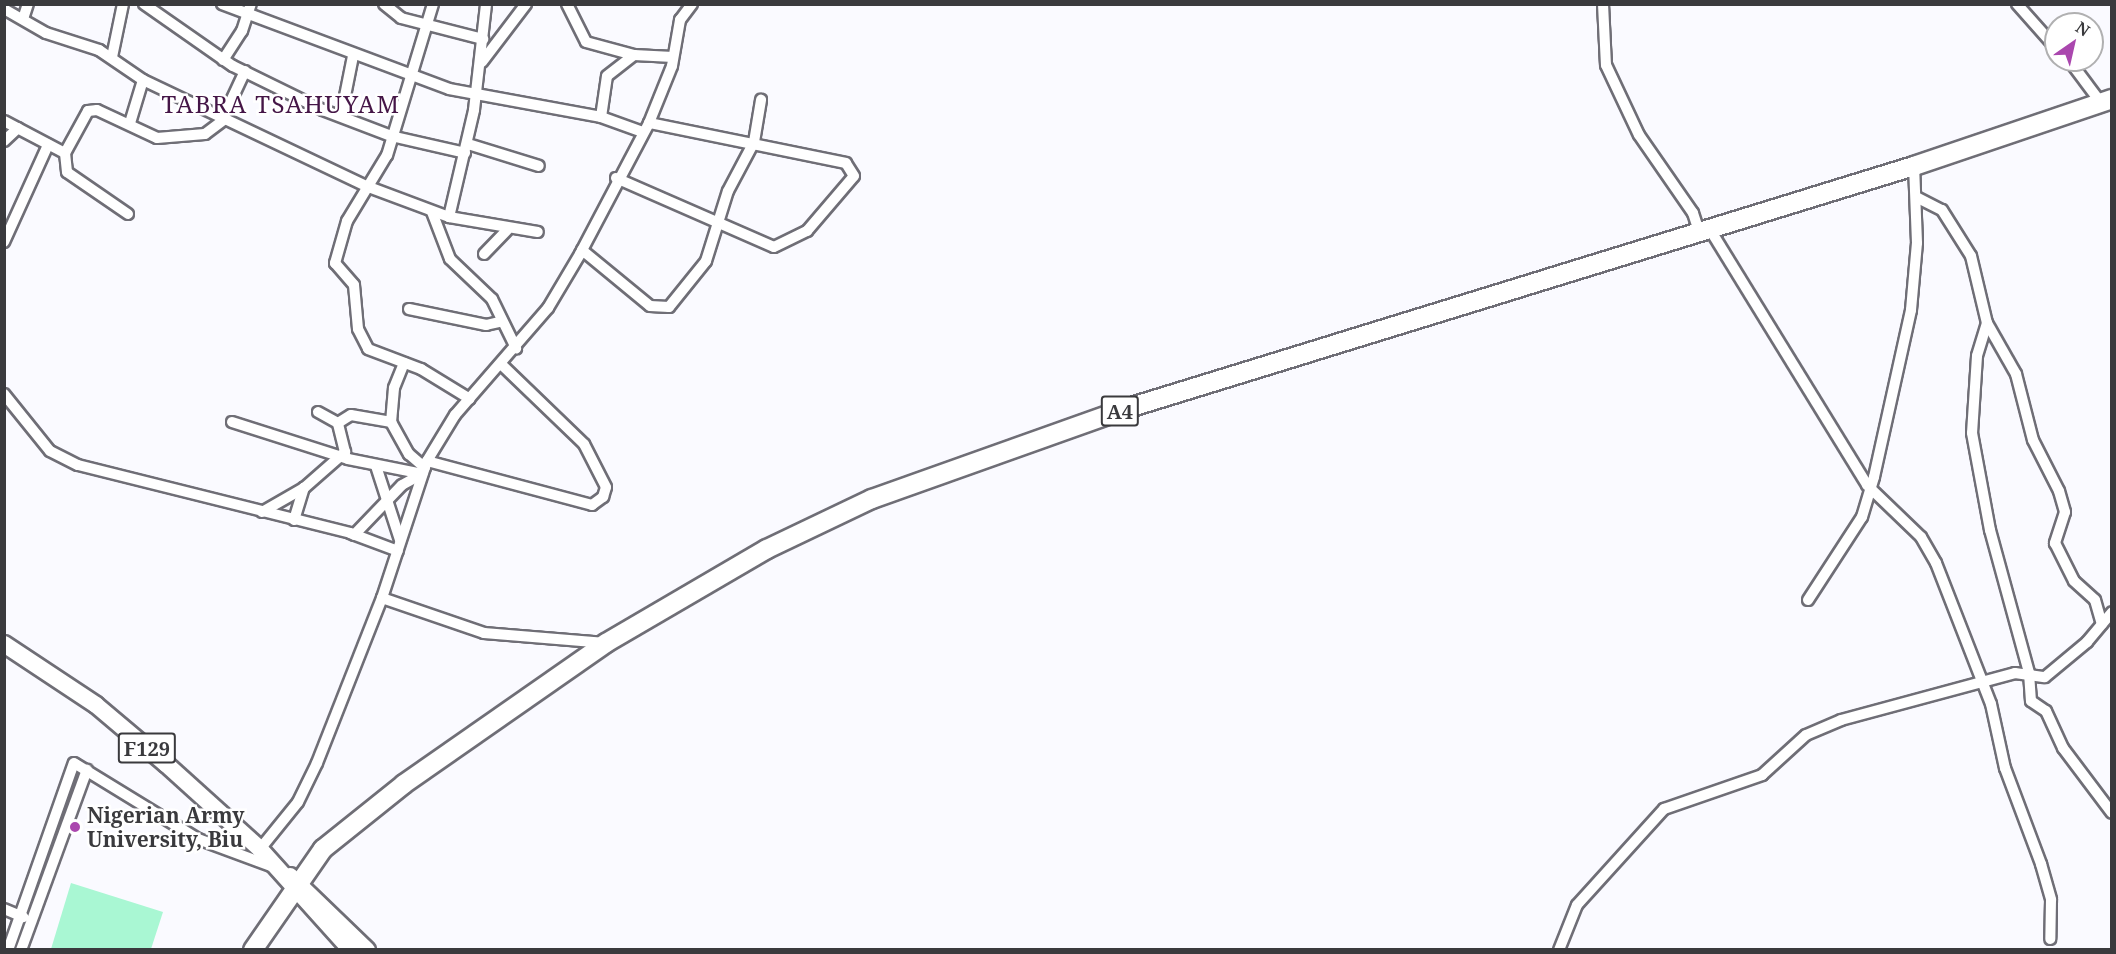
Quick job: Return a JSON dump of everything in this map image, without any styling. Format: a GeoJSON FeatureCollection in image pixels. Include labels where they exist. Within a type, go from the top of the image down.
{"type":"FeatureCollection","features":[{"type":"Feature","properties":{"kind":"highway","name":"A4"},"geometry":{"type":"LineString","coordinates":[[254,950],[297,887],[309,865],[356,819],[606,643],[767,549],[872,499],[1125,409],[1914,166],[2106,101]]}},
{"type":"Feature","properties":{"kind":"main road","name":"F129"},"geometry":{"type":"LineString","coordinates":[[4,644],[96,705],[260,849],[276,868],[367,950]]}},
{"type":"Feature","properties":{"kind":"main road","name":"F129"},"geometry":{"type":"LineString","coordinates":[[297,887],[351,950]]}},
{"type":"Feature","properties":{"kind":"street"},"geometry":{"type":"LineString","coordinates":[[23,19],[28,4]]}},
{"type":"Feature","properties":{"kind":"street"},"geometry":{"type":"LineString","coordinates":[[112,57],[123,4]]}},
{"type":"Feature","properties":{"kind":"street"},"geometry":{"type":"LineString","coordinates":[[144,4],[223,60],[341,116],[392,136],[466,149],[539,166]]}},
{"type":"Feature","properties":{"kind":"street"},"geometry":{"type":"LineString","coordinates":[[222,4],[246,16],[353,56],[414,78],[476,96],[646,127],[754,142],[846,163],[854,176],[807,231],[786,245],[760,244],[616,178]]}},
{"type":"Feature","properties":{"kind":"street"},"geometry":{"type":"LineString","coordinates":[[223,60],[251,4]]}},
{"type":"Feature","properties":{"kind":"street"},"geometry":{"type":"LineString","coordinates":[[384,4],[401,18],[483,39]]}},
{"type":"Feature","properties":{"kind":"street"},"geometry":{"type":"LineString","coordinates":[[433,4],[414,78],[379,173],[366,186],[337,244],[335,263],[354,285],[358,329],[369,349],[404,363],[470,399]]}},
{"type":"Feature","properties":{"kind":"street"},"geometry":{"type":"LineString","coordinates":[[449,217],[466,149],[482,62],[486,4]]}},
{"type":"Feature","properties":{"kind":"street"},"geometry":{"type":"LineString","coordinates":[[482,62],[526,4]]}},
{"type":"Feature","properties":{"kind":"street"},"geometry":{"type":"LineString","coordinates":[[567,4],[586,42],[634,55],[673,57]]}},
{"type":"Feature","properties":{"kind":"street"},"geometry":{"type":"LineString","coordinates":[[260,849],[298,802],[317,763],[382,598],[425,468],[470,399],[516,348],[582,250],[616,178],[646,127],[673,57],[683,4]]}},
{"type":"Feature","properties":{"kind":"street"},"geometry":{"type":"LineString","coordinates":[[680,20],[692,4]]}},
{"type":"Feature","properties":{"kind":"street"},"geometry":{"type":"LineString","coordinates":[[1603,4],[1606,65],[1639,135],[1694,213],[1869,489],[1921,537],[1936,563],[1982,686],[2051,900],[2050,939]]}},
{"type":"Feature","properties":{"kind":"street"},"geometry":{"type":"LineString","coordinates":[[2017,4],[2044,34]]}},
{"type":"Feature","properties":{"kind":"street"},"geometry":{"type":"LineString","coordinates":[[4,9],[112,57],[143,80],[366,186],[449,217],[507,230],[538,232]]}},
{"type":"Feature","properties":{"kind":"street"},"geometry":{"type":"LineString","coordinates":[[601,117],[607,76],[634,55]]}},
{"type":"Feature","properties":{"kind":"street"},"geometry":{"type":"LineString","coordinates":[[341,116],[353,56]]}},
{"type":"Feature","properties":{"kind":"street"},"geometry":{"type":"LineString","coordinates":[[128,214],[73,180],[65,153],[88,111],[130,123],[157,138],[168,139],[205,134],[224,118],[246,71]]}},
{"type":"Feature","properties":{"kind":"street"},"geometry":{"type":"LineString","coordinates":[[2079,72],[2106,101]]}},
{"type":"Feature","properties":{"kind":"street"},"geometry":{"type":"LineString","coordinates":[[130,123],[143,80]]}},
{"type":"Feature","properties":{"kind":"street"},"geometry":{"type":"LineString","coordinates":[[582,250],[658,309],[687,289],[706,261],[716,224],[754,142],[761,100]]}},
{"type":"Feature","properties":{"kind":"street"},"geometry":{"type":"LineString","coordinates":[[4,121],[65,153]]}},
{"type":"Feature","properties":{"kind":"street"},"geometry":{"type":"LineString","coordinates":[[4,141],[18,128]]}},
{"type":"Feature","properties":{"kind":"street"},"geometry":{"type":"LineString","coordinates":[[4,242],[48,145]]}},
{"type":"Feature","properties":{"kind":"street"},"geometry":{"type":"LineString","coordinates":[[1808,600],[1854,531],[1869,489],[1911,310],[1916,197],[1914,166]]}},
{"type":"Feature","properties":{"kind":"street"},"geometry":{"type":"LineString","coordinates":[[1916,197],[1942,210],[1963,239],[1980,282],[1987,323],[2016,374],[2033,440],[2052,469],[2065,512],[2055,543],[2074,581],[2095,600],[2102,624]]}},
{"type":"Feature","properties":{"kind":"street"},"geometry":{"type":"LineString","coordinates":[[432,212],[450,259],[492,299],[499,322],[516,348]]}},
{"type":"Feature","properties":{"kind":"street"},"geometry":{"type":"LineString","coordinates":[[484,254],[507,230]]}},
{"type":"Feature","properties":{"kind":"street"},"geometry":{"type":"LineString","coordinates":[[409,309],[486,325],[499,322]]}},
{"type":"Feature","properties":{"kind":"street"},"geometry":{"type":"LineString","coordinates":[[1987,323],[1977,356],[1972,434],[1990,530],[2029,673],[2031,701],[2046,711],[2063,748],[2112,813]]}},
{"type":"Feature","properties":{"kind":"street"},"geometry":{"type":"LineString","coordinates":[[404,363],[394,388],[391,422],[409,454],[425,468]]}},
{"type":"Feature","properties":{"kind":"street"},"geometry":{"type":"LineString","coordinates":[[232,422],[376,466],[425,468],[592,505],[603,497],[606,487],[584,444],[502,365]]}},
{"type":"Feature","properties":{"kind":"street"},"geometry":{"type":"LineString","coordinates":[[4,394],[50,451],[78,465],[399,545]]}},
{"type":"Feature","properties":{"kind":"street"},"geometry":{"type":"LineString","coordinates":[[262,512],[304,488],[342,457],[346,441],[339,423],[318,412]]}},
{"type":"Feature","properties":{"kind":"street"},"geometry":{"type":"LineString","coordinates":[[339,423],[351,415],[391,422]]}},
{"type":"Feature","properties":{"kind":"street"},"geometry":{"type":"LineString","coordinates":[[376,466],[389,498],[399,545]]}},
{"type":"Feature","properties":{"kind":"street"},"geometry":{"type":"LineString","coordinates":[[354,535],[389,498],[425,468]]}},
{"type":"Feature","properties":{"kind":"street"},"geometry":{"type":"LineString","coordinates":[[294,520],[304,488]]}},
{"type":"Feature","properties":{"kind":"street"},"geometry":{"type":"LineString","coordinates":[[382,598],[484,633],[606,643]]}},
{"type":"Feature","properties":{"kind":"street"},"geometry":{"type":"LineString","coordinates":[[1558,950],[1577,904],[1664,809],[1761,775],[1806,735],[1842,720],[1982,686],[1998,677],[2029,673],[2045,677],[2112,612]]}},
{"type":"Feature","properties":{"kind":"street"},"geometry":{"type":"LineString","coordinates":[[8,950],[74,763],[198,839],[276,868]]}},
{"type":"Feature","properties":{"kind":"street"},"geometry":{"type":"LineString","coordinates":[[21,950],[87,770]]}},
{"type":"Feature","properties":{"kind":"street"},"geometry":{"type":"LineString","coordinates":[[4,909],[30,921]]}},
{"type":"Feature","properties":{"kind":"green space"},"geometry":{"type":"Polygon","coordinates":[[[71,883],[163,912],[151,949],[51,949],[71,883]]]}},
{"type":"Feature","properties":{"kind":"place","name":"Nigerian Army University, Biu"},"geometry":{"type":"Point","coordinates":[75,827]}},
{"type":"Feature","properties":{"kind":"district","name":"TABRA TSAHUYAM"},"geometry":{"type":"Point","coordinates":[281,104]}}]}
